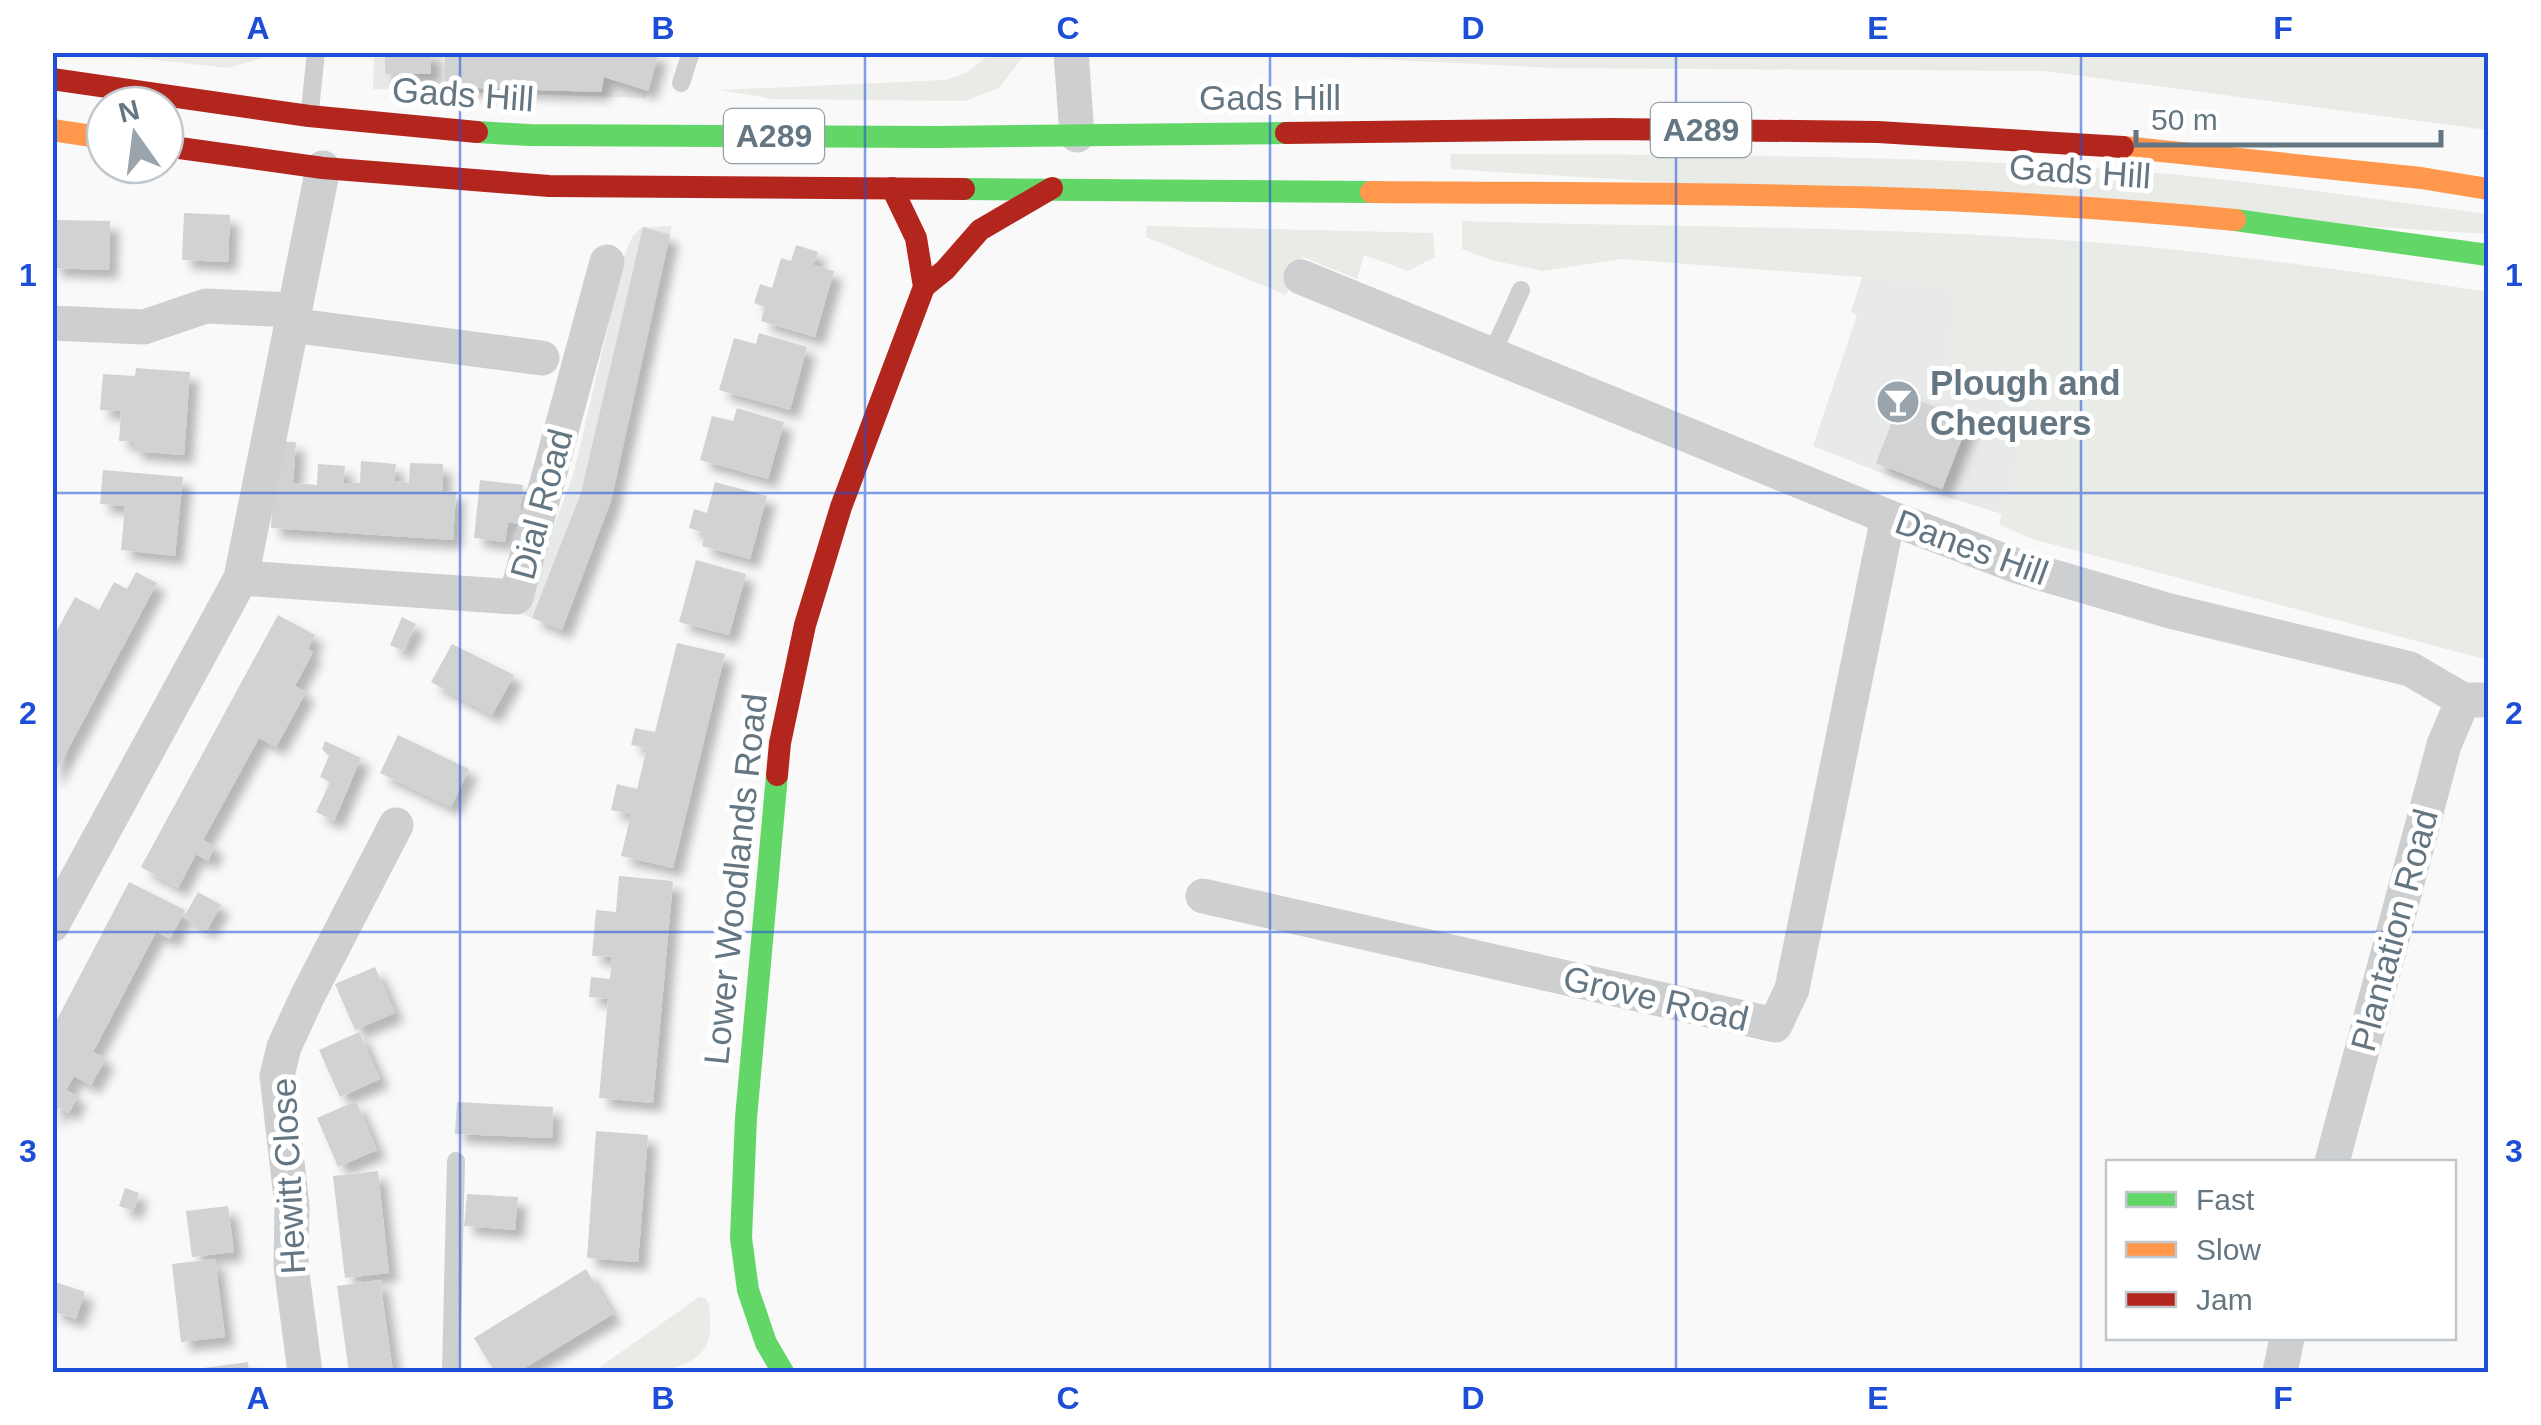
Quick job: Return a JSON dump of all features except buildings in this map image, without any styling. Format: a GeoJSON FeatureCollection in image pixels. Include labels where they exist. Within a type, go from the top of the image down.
{"type":"FeatureCollection","features":[{"type":"Feature","properties":{"kind":"main road","name":"Gads Hill"},"geometry":{"type":"LineString","coordinates":[[52,79],[432,130],[938,137],[1612,130],[1878,132],[2168,150],[2488,189]]}},
{"type":"Feature","properties":{"kind":"main road"},"geometry":{"type":"LineString","coordinates":[[52,130],[85,135]]}},
{"type":"Feature","properties":{"kind":"main road","name":"Gads Hill"},"geometry":{"type":"LineString","coordinates":[[185,149],[323,168],[550,186],[1871,195],[2036,202],[2193,214],[2360,233],[2488,255]]}},
{"type":"Feature","properties":{"kind":"main road"},"geometry":{"type":"LineString","coordinates":[[892,188],[916,238],[924,287]]}},
{"type":"Feature","properties":{"kind":"main road","name":"Lower Woodlands Road"},"geometry":{"type":"LineString","coordinates":[[783,1372],[766,1342],[748,1290],[741,1238],[746,1118],[780,743],[792,677],[823,564],[924,287],[945,270],[980,230],[1052,188]]}},
{"type":"Feature","properties":{"kind":"street"},"geometry":{"type":"LineString","coordinates":[[1071,52],[1076,135]]}},
{"type":"Feature","properties":{"kind":"street"},"geometry":{"type":"LineString","coordinates":[[52,926],[241,578],[323,168]]}},
{"type":"Feature","properties":{"kind":"street","name":"Dial Road"},"geometry":{"type":"LineString","coordinates":[[241,578],[516,598],[607,262]]}},
{"type":"Feature","properties":{"kind":"street","name":"Danes Hill"},"geometry":{"type":"LineString","coordinates":[[1300,277],[2017,566],[2170,612],[2410,669],[2476,700]]}},
{"type":"Feature","properties":{"kind":"street"},"geometry":{"type":"LineString","coordinates":[[52,323],[144,327],[206,306],[542,358]]}},
{"type":"Feature","properties":{"kind":"street","name":"Grove Road"},"geometry":{"type":"LineString","coordinates":[[1203,896],[1774,1025],[1792,990],[1888,517]]}},
{"type":"Feature","properties":{"kind":"street","name":"Plantation Road"},"geometry":{"type":"LineString","coordinates":[[2333,1160],[2444,745],[2476,700]]}},
{"type":"Feature","properties":{"kind":"street","name":"Hewitt Close"},"geometry":{"type":"LineString","coordinates":[[305,1372],[291,1266],[292,1206],[277,1076],[284,1047],[308,995],[396,826]]}},
{"type":"Feature","properties":{"kind":"street"},"geometry":{"type":"LineString","coordinates":[[2280,1372],[2287,1340]]}},
{"type":"Feature","properties":{"kind":"lane"},"geometry":{"type":"LineString","coordinates":[[310,116],[316,52]]}},
{"type":"Feature","properties":{"kind":"lane"},"geometry":{"type":"LineString","coordinates":[[682,82],[691,52]]}},
{"type":"Feature","properties":{"kind":"lane"},"geometry":{"type":"LineString","coordinates":[[1492,354],[1521,290]]}},
{"type":"Feature","properties":{"kind":"lane"},"geometry":{"type":"LineString","coordinates":[[451,1372],[456,1162]]}},
{"type":"Feature","properties":{"kind":"shaded area"},"geometry":{"type":"Polygon","coordinates":[[[94,53],[279,53],[228,68],[94,53]]]}},
{"type":"Feature","properties":{"kind":"shaded area"},"geometry":{"type":"Polygon","coordinates":[[[374,53],[659,53],[646,98],[373,89],[374,53]]]}},
{"type":"Feature","properties":{"kind":"shaded area"},"geometry":{"type":"Polygon","coordinates":[[[991,53],[1026,53],[999,88],[965,101],[772,99],[720,90],[946,80],[966,73],[991,53]]]}},
{"type":"Feature","properties":{"kind":"shaded area"},"geometry":{"type":"Polygon","coordinates":[[[1256,53],[2488,53],[2488,130],[2044,71],[1554,68],[1256,53]]]}},
{"type":"Feature","properties":{"kind":"shaded area"},"geometry":{"type":"Polygon","coordinates":[[[1450,154],[1878,158],[2134,171],[2488,214],[2488,234],[1451,169],[1450,154]]]}},
{"type":"Feature","properties":{"kind":"shaded area"},"geometry":{"type":"Polygon","coordinates":[[[1462,221],[1846,230],[2075,241],[2231,256],[2488,292],[2488,660],[2032,539],[1999,524],[2032,404],[1940,370],[1960,290],[1862,277],[1621,259],[1543,271],[1491,260],[1462,249],[1462,221]]]}},
{"type":"Feature","properties":{"kind":"shaded area"},"geometry":{"type":"Polygon","coordinates":[[[672,226],[611,501],[562,630],[522,614],[574,472],[609,322],[609,291],[633,235],[643,227],[672,226]]]}},
{"type":"Feature","properties":{"kind":"shaded area"},"geometry":{"type":"Polygon","coordinates":[[[1147,226],[1433,233],[1435,257],[1408,271],[1364,255],[1357,279],[1303,257],[1286,295],[1146,237],[1147,226]]]}},
{"type":"Feature","properties":{"kind":"shaded area"},"geometry":{"type":"Polygon","coordinates":[[[1862,277],[1961,290],[2032,404],[2002,514],[1928,491],[1813,446],[1857,315],[1851,312],[1862,277]]]}},
{"type":"Feature","properties":{"kind":"shaded area"},"geometry":{"type":"Polygon","coordinates":[[[699,1297],[708,1302],[710,1330],[706,1346],[696,1358],[664,1370],[593,1372],[699,1297]]]}},
{"type":"Feature","properties":{"kind":"traffic: fast"},"geometry":{"type":"LineString","coordinates":[[477,132],[937,137],[1286,133]]}},
{"type":"Feature","properties":{"kind":"traffic: fast"},"geometry":{"type":"LineString","coordinates":[[964,189],[1371,192]]}},
{"type":"Feature","properties":{"kind":"traffic: fast"},"geometry":{"type":"LineString","coordinates":[[2235,220],[2488,255]]}},
{"type":"Feature","properties":{"kind":"traffic: fast"},"geometry":{"type":"LineString","coordinates":[[777,775],[746,1118],[741,1238],[748,1290],[766,1343],[783,1372]]}},
{"type":"Feature","properties":{"kind":"traffic: slow"},"geometry":{"type":"LineString","coordinates":[[52,130],[85,135]]}},
{"type":"Feature","properties":{"kind":"traffic: slow"},"geometry":{"type":"LineString","coordinates":[[2123,147],[2421,178],[2488,189]]}},
{"type":"Feature","properties":{"kind":"traffic: slow"},"geometry":{"type":"LineString","coordinates":[[1371,192],[1911,199],[2235,220]]}},
{"type":"Feature","properties":{"kind":"traffic: jam"},"geometry":{"type":"LineString","coordinates":[[52,79],[309,116],[477,132]]}},
{"type":"Feature","properties":{"kind":"traffic: jam"},"geometry":{"type":"LineString","coordinates":[[1286,133],[1612,129],[1878,132],[2123,147]]}},
{"type":"Feature","properties":{"kind":"traffic: jam"},"geometry":{"type":"LineString","coordinates":[[185,149],[323,168],[549,186],[964,189]]}},
{"type":"Feature","properties":{"kind":"traffic: jam"},"geometry":{"type":"LineString","coordinates":[[777,775],[805,625],[841,507],[924,287],[916,238],[892,188]]}},
{"type":"Feature","properties":{"kind":"traffic: jam"},"geometry":{"type":"LineString","coordinates":[[924,287],[945,270],[980,230],[1052,188]]}},
{"type":"Feature","properties":{"kind":"place","name":"Plough and Chequers"},"geometry":{"type":"Point","coordinates":[1898,402]}}]}
